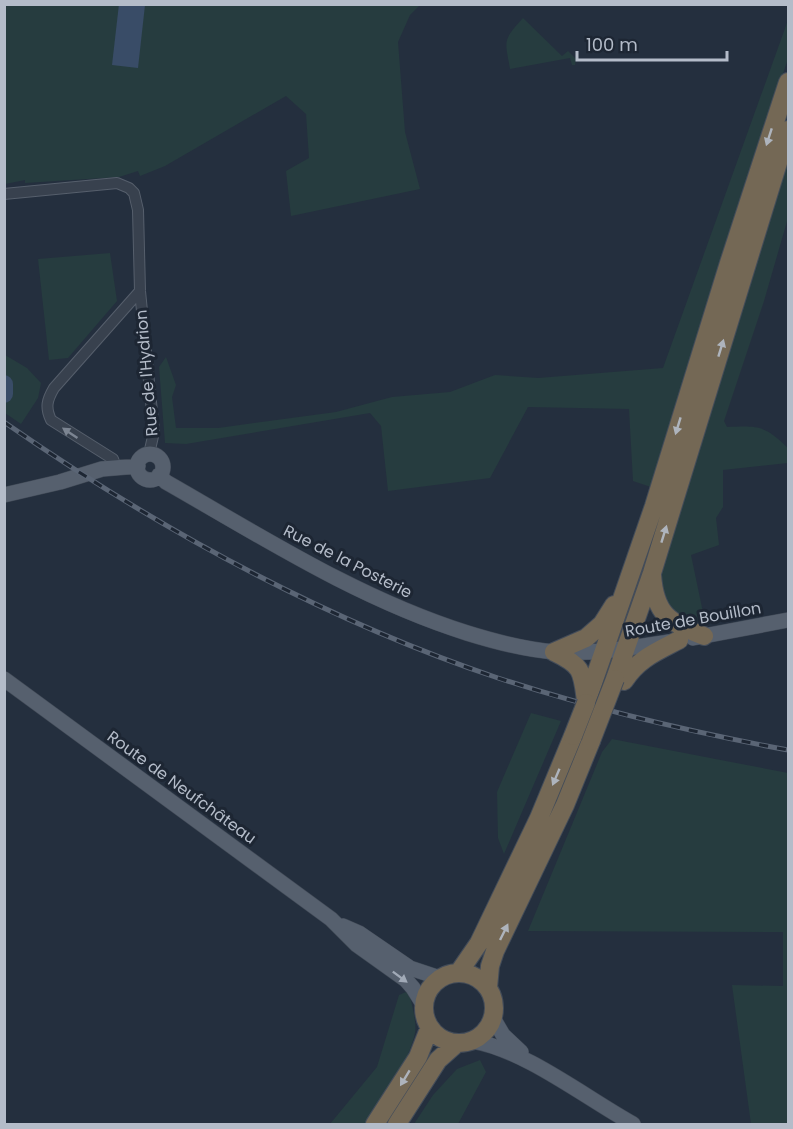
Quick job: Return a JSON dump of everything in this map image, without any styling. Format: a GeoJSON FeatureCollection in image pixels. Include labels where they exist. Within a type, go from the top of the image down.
{"type":"FeatureCollection","features":[{"type":"Feature","properties":{"kind":"highway"},"geometry":{"type":"LineString","coordinates":[[488,988],[490,966],[495,951],[565,805],[582,739],[589,674],[604,652],[623,599],[772,128],[789,82]]}},
{"type":"Feature","properties":{"kind":"highway"},"geometry":{"type":"LineString","coordinates":[[459,972],[479,943],[534,828],[582,739],[602,713],[619,680],[626,649],[652,573],[789,130]]}},
{"type":"Feature","properties":{"kind":"highway"},"geometry":{"type":"LineString","coordinates":[[652,573],[658,606],[668,619],[704,636]]}},
{"type":"Feature","properties":{"kind":"highway"},"geometry":{"type":"LineString","coordinates":[[554,652],[586,638],[602,624],[615,605],[623,599]]}},
{"type":"Feature","properties":{"kind":"highway"},"geometry":{"type":"LineString","coordinates":[[619,680],[642,659],[679,640]]}},
{"type":"Feature","properties":{"kind":"highway"},"geometry":{"type":"LineString","coordinates":[[554,652],[572,660],[589,674]]}},
{"type":"Feature","properties":{"kind":"highway"},"geometry":{"type":"LineString","coordinates":[[397,1125],[438,1060],[464,1042],[485,1032],[493,1018],[493,997],[488,988],[470,974],[459,972],[440,978],[426,993],[423,1004],[424,1017],[429,1029],[441,1039],[464,1042]]}},
{"type":"Feature","properties":{"kind":"highway"},"geometry":{"type":"LineString","coordinates":[[375,1125],[418,1057],[429,1029]]}},
{"type":"Feature","properties":{"kind":"main road"},"geometry":{"type":"LineString","coordinates":[[138,466],[142,457],[149,454],[158,456],[162,471],[159,476]]}},
{"type":"Feature","properties":{"kind":"main road","name":"Rue de la Posterie"},"geometry":{"type":"LineString","coordinates":[[4,495],[102,469],[138,466],[139,473],[145,478],[154,479],[159,476],[320,570],[390,605],[444,626],[499,643],[554,652],[604,652]]}},
{"type":"Feature","properties":{"kind":"main road","name":"Route de Bouillon"},"geometry":{"type":"LineString","coordinates":[[604,652],[789,620]]}},
{"type":"Feature","properties":{"kind":"main road","name":"Route de Neufchâteau"},"geometry":{"type":"LineString","coordinates":[[4,680],[339,925],[357,945],[406,980],[423,1004]]}},
{"type":"Feature","properties":{"kind":"main road","name":"Route de Neufchâteau"},"geometry":{"type":"LineString","coordinates":[[339,925],[359,933],[410,968],[440,978]]}},
{"type":"Feature","properties":{"kind":"main road"},"geometry":{"type":"LineString","coordinates":[[493,1018],[503,1035],[536,1066]]}},
{"type":"Feature","properties":{"kind":"main road"},"geometry":{"type":"LineString","coordinates":[[464,1042],[503,1049],[536,1066],[633,1125]]}},
{"type":"Feature","properties":{"kind":"street","name":"Rue de l'Hydrion"},"geometry":{"type":"LineString","coordinates":[[4,194],[117,183],[134,193],[138,210],[140,291],[154,432],[149,454]]}},
{"type":"Feature","properties":{"kind":"street","name":"Rue de l'Hydrion"},"geometry":{"type":"LineString","coordinates":[[116,467],[113,459],[51,420],[47,410],[48,399],[54,388],[140,291]]}},
{"type":"Feature","properties":{"kind":"green space"},"geometry":{"type":"Polygon","coordinates":[[[4,5],[420,5],[410,15],[398,42],[405,132],[420,189],[291,216],[286,171],[309,158],[306,114],[286,96],[165,166],[140,176],[138,171],[119,177],[25,183],[25,180],[5,184],[4,5]]]}},
{"type":"Feature","properties":{"kind":"green space"},"geometry":{"type":"Polygon","coordinates":[[[523,18],[562,56],[568,51],[576,59],[575,65],[572,65],[570,58],[510,69],[506,46],[508,37],[523,18]]]}},
{"type":"Feature","properties":{"kind":"green space"},"geometry":{"type":"Polygon","coordinates":[[[788,20],[788,59],[749,172],[651,487],[633,481],[629,409],[528,407],[490,478],[388,491],[381,426],[370,413],[186,444],[165,443],[159,367],[166,357],[176,385],[172,397],[176,428],[218,428],[336,412],[392,397],[450,392],[495,375],[538,378],[663,368],[788,20]]]}},
{"type":"Feature","properties":{"kind":"green space"},"geometry":{"type":"Polygon","coordinates":[[[788,161],[788,218],[764,301],[724,421],[727,427],[754,427],[767,431],[788,448],[788,463],[723,470],[723,507],[716,518],[719,545],[691,555],[705,622],[695,624],[669,613],[658,575],[788,161]]]}},
{"type":"Feature","properties":{"kind":"green space"},"geometry":{"type":"Polygon","coordinates":[[[110,253],[117,301],[68,358],[49,360],[38,259],[110,253]]]}},
{"type":"Feature","properties":{"kind":"green space"},"geometry":{"type":"Polygon","coordinates":[[[5,355],[27,368],[41,383],[38,398],[21,424],[5,413],[5,355]]]}},
{"type":"Feature","properties":{"kind":"green space"},"geometry":{"type":"Polygon","coordinates":[[[531,713],[561,721],[504,854],[498,838],[497,792],[531,713]]]}},
{"type":"Feature","properties":{"kind":"green space"},"geometry":{"type":"Polygon","coordinates":[[[612,739],[788,773],[788,1124],[751,1124],[732,985],[783,986],[783,932],[528,931],[602,752],[612,739]]]}},
{"type":"Feature","properties":{"kind":"green space"},"geometry":{"type":"Polygon","coordinates":[[[406,992],[410,996],[415,1019],[415,1033],[395,1080],[366,1124],[330,1124],[377,1067],[399,995],[406,992]]]}},
{"type":"Feature","properties":{"kind":"green space"},"geometry":{"type":"Polygon","coordinates":[[[480,1060],[486,1072],[458,1124],[414,1124],[433,1095],[457,1069],[480,1060]]]}},
{"type":"Feature","properties":{"kind":"water"},"geometry":{"type":"Polygon","coordinates":[[[119,4],[145,5],[138,68],[112,65],[119,4]]]}},
{"type":"Feature","properties":{"kind":"waterway"},"geometry":{"type":"LineString","coordinates":[[4,384],[4,394]]}},
{"type":"Feature","properties":{"kind":"railway"},"geometry":{"type":"LineString","coordinates":[[4,422],[62,461],[181,534],[242,568],[368,628],[498,678],[570,700],[715,736],[788,750]]}}]}
